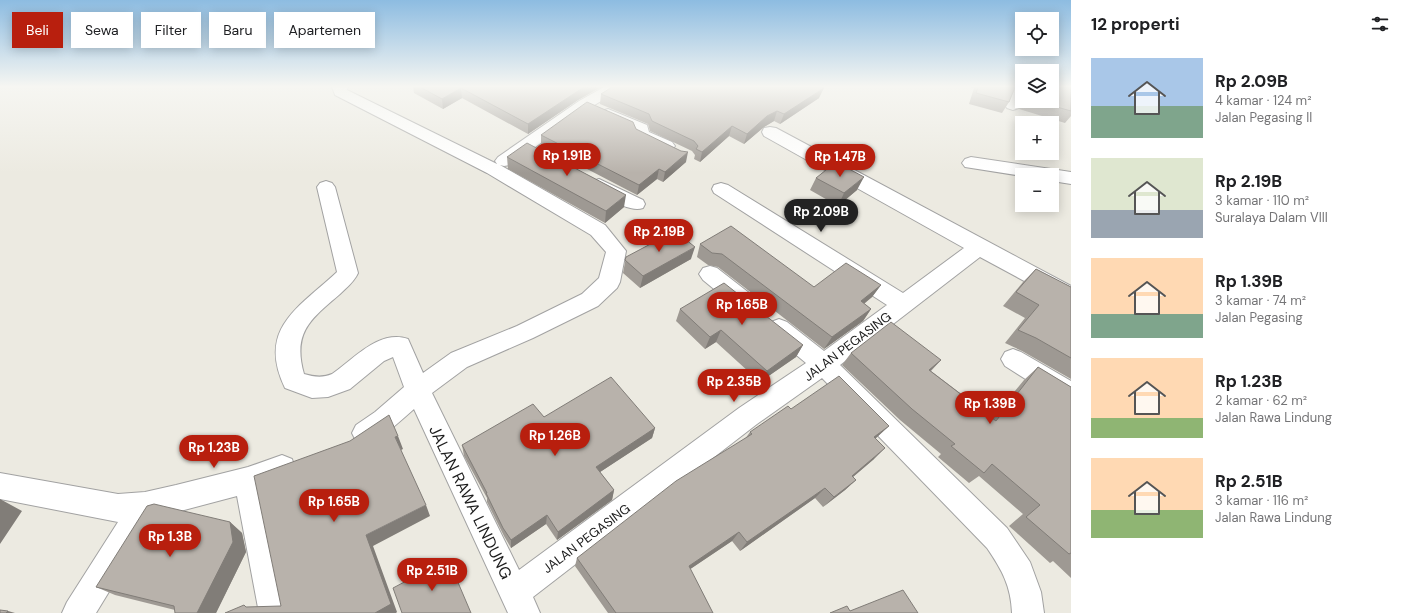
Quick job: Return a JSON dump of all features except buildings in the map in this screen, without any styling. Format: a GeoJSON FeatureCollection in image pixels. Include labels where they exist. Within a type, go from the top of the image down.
{"type":"FeatureCollection","features":[{"type":"Feature","properties":{"kind":"street"},"geometry":{"type":"LineString","coordinates":[[341,446],[348,444],[384,420],[418,390],[459,360],[525,332],[590,300],[609,282],[616,251],[598,230],[493,169],[387,116]]}},
{"type":"Feature","properties":{"kind":"street"},"geometry":{"type":"LineString","coordinates":[[493,169],[533,150],[572,116]]}},
{"type":"Feature","properties":{"kind":"street"},"geometry":{"type":"LineString","coordinates":[[611,116],[641,129],[641,134],[679,153]]}},
{"type":"Feature","properties":{"kind":"street"},"geometry":{"type":"LineString","coordinates":[[770,132],[1071,296]]}},
{"type":"Feature","properties":{"kind":"street"},"geometry":{"type":"LineString","coordinates":[[971,163],[1071,178]]}},
{"type":"Feature","properties":{"kind":"street"},"geometry":{"type":"LineString","coordinates":[[588,179],[636,204]]}},
{"type":"Feature","properties":{"kind":"street","name":"JALAN RAWA LINDUNG"},"geometry":{"type":"LineString","coordinates":[[326,186],[348,273],[293,326],[287,339],[290,369],[294,380],[311,388],[328,386],[346,379],[377,353],[394,346],[400,346],[418,390],[519,603]]}},
{"type":"Feature","properties":{"kind":"street"},"geometry":{"type":"LineString","coordinates":[[721,189],[903,304]]}},
{"type":"Feature","properties":{"kind":"street","name":"JALAN PEGASING"},"geometry":{"type":"LineString","coordinates":[[519,603],[748,416],[824,364],[979,247]]}},
{"type":"Feature","properties":{"kind":"street"},"geometry":{"type":"LineString","coordinates":[[710,274],[824,364],[997,538],[1009,553],[1020,573],[1026,592],[1028,613]]}},
{"type":"Feature","properties":{"kind":"street"},"geometry":{"type":"LineString","coordinates":[[1013,359],[1071,394]]}},
{"type":"Feature","properties":{"kind":"street"},"geometry":{"type":"LineString","coordinates":[[0,486],[118,508],[145,506],[248,480],[305,459]]}},
{"type":"Feature","properties":{"kind":"street"},"geometry":{"type":"LineString","coordinates":[[248,480],[275,613]]}},
{"type":"Feature","properties":{"kind":"street"},"geometry":{"type":"LineString","coordinates":[[78,613],[145,506]]}}]}
